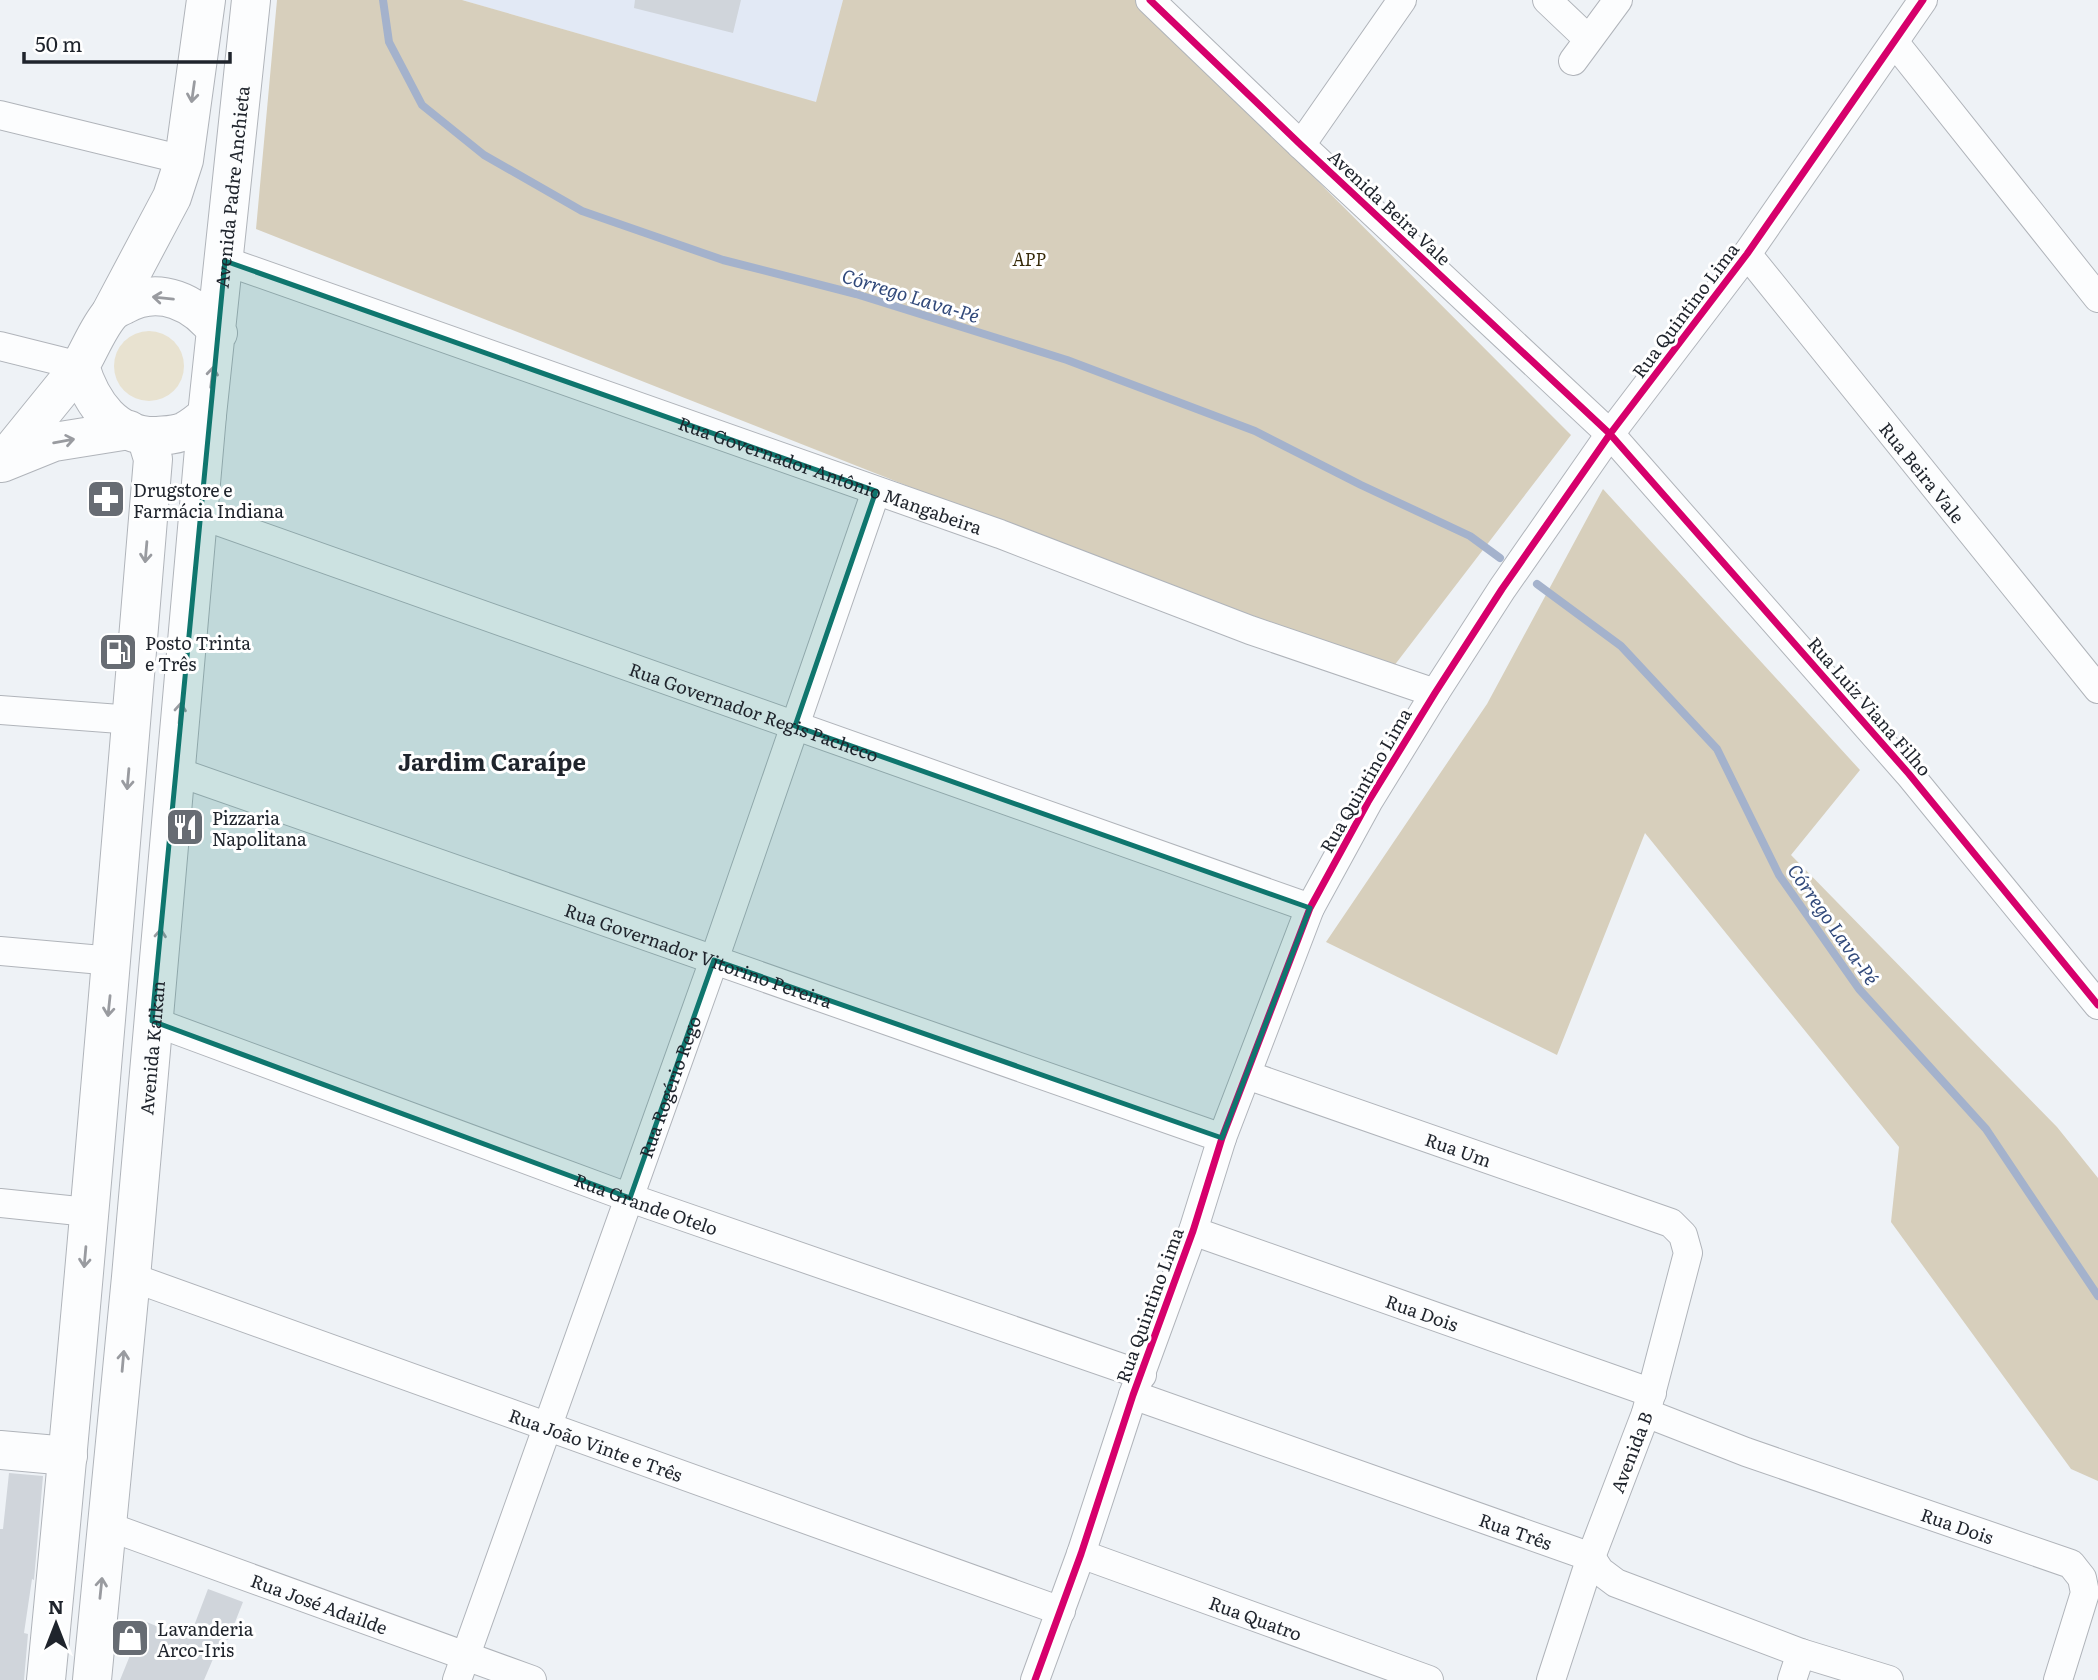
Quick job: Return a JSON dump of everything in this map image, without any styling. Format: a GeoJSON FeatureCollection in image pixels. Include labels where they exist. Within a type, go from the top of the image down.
{"type":"FeatureCollection","features":[{"type":"Feature","properties":{"kind":"street"},"geometry":{"type":"LineString","coordinates":[[1,464],[80,366],[172,197],[184,160],[206,0]]}},
{"type":"Feature","properties":{"kind":"street","name":"Avenida Padre Anchieta"},"geometry":{"type":"LineString","coordinates":[[207,415],[218,332],[251,0]]}},
{"type":"Feature","properties":{"kind":"street","name":"Avenida Beira Vale"},"geometry":{"type":"LineString","coordinates":[[1150,0],[1610,434]]}},
{"type":"Feature","properties":{"kind":"street"},"geometry":{"type":"LineString","coordinates":[[1301,145],[1402,0]]}},
{"type":"Feature","properties":{"kind":"street"},"geometry":{"type":"LineString","coordinates":[[1547,0],[1580,50],[1618,0]]}},
{"type":"Feature","properties":{"kind":"street","name":"Rua Quintino Lima"},"geometry":{"type":"LineString","coordinates":[[1035,1680],[1193,1231],[1222,1138],[1310,908],[1368,802],[1434,692],[1502,589],[1610,434],[1747,254],[1923,0]]}},
{"type":"Feature","properties":{"kind":"street"},"geometry":{"type":"LineString","coordinates":[[1895,43],[2098,298]]}},
{"type":"Feature","properties":{"kind":"street"},"geometry":{"type":"LineString","coordinates":[[0,115],[184,160]]}},
{"type":"Feature","properties":{"kind":"street","name":"Rua Beira Vale"},"geometry":{"type":"LineString","coordinates":[[1747,254],[2098,690]]}},
{"type":"Feature","properties":{"kind":"street","name":"Rua Governador Antônio Mangabeira"},"geometry":{"type":"LineString","coordinates":[[225,261],[1000,534],[1250,630],[1434,692]]}},
{"type":"Feature","properties":{"kind":"street"},"geometry":{"type":"LineString","coordinates":[[111,312],[132,300],[149,296],[173,298],[188,304],[208,318],[218,332]]}},
{"type":"Feature","properties":{"kind":"street"},"geometry":{"type":"LineString","coordinates":[[0,346],[80,366]]}},
{"type":"Feature","properties":{"kind":"street"},"geometry":{"type":"LineString","coordinates":[[46,1680],[113,961],[153,459],[138,433],[116,425],[99,409],[80,366]]}},
{"type":"Feature","properties":{"kind":"street"},"geometry":{"type":"LineString","coordinates":[[1,464],[54,442],[138,433],[175,435],[188,430],[207,415]]}},
{"type":"Feature","properties":{"kind":"street","name":"Avenida Kaikan"},"geometry":{"type":"LineString","coordinates":[[92,1680],[131,1277],[207,415]]}},
{"type":"Feature","properties":{"kind":"street","name":"Rua Luiz Viana Filho"},"geometry":{"type":"LineString","coordinates":[[1610,434],[1909,774],[2098,1005]]}},
{"type":"Feature","properties":{"kind":"street","name":"Rua Rogério Rego"},"geometry":{"type":"LineString","coordinates":[[461,1668],[631,1198],[876,491]]}},
{"type":"Feature","properties":{"kind":"street","name":"Rua Governador Regis Pacheco"},"geometry":{"type":"LineString","coordinates":[[198,514],[1310,908]]}},
{"type":"Feature","properties":{"kind":"street"},"geometry":{"type":"LineString","coordinates":[[0,710],[133,720]]}},
{"type":"Feature","properties":{"kind":"street","name":"Rua Governador Vitorino Pereira"},"geometry":{"type":"LineString","coordinates":[[175,771],[1222,1138]]}},
{"type":"Feature","properties":{"kind":"street"},"geometry":{"type":"LineString","coordinates":[[0,951],[113,961]]}},
{"type":"Feature","properties":{"kind":"street","name":"Rua Grande Otelo"},"geometry":{"type":"LineString","coordinates":[[152,1021],[1138,1385]]}},
{"type":"Feature","properties":{"kind":"street","name":"Rua Um"},"geometry":{"type":"LineString","coordinates":[[1247,1074],[1671,1223]]}},
{"type":"Feature","properties":{"kind":"street"},"geometry":{"type":"LineString","coordinates":[[0,1203],[88,1212]]}},
{"type":"Feature","properties":{"kind":"street","name":"Avenida B"},"geometry":{"type":"LineString","coordinates":[[1551,1680],[1591,1557],[1649,1403],[1688,1253],[1683,1235],[1671,1223]]}},
{"type":"Feature","properties":{"kind":"street","name":"Rua Dois"},"geometry":{"type":"LineString","coordinates":[[1193,1231],[1649,1403],[1746,1452],[2071,1564],[2082,1578],[2085,1592],[2058,1680]]}},
{"type":"Feature","properties":{"kind":"street","name":"Rua João Vinte e Três"},"geometry":{"type":"LineString","coordinates":[[131,1277],[1061,1611]]}},
{"type":"Feature","properties":{"kind":"street","name":"Rua Três"},"geometry":{"type":"LineString","coordinates":[[1138,1385],[1591,1557],[1600,1572],[1616,1583],[1801,1653],[1889,1680]]}},
{"type":"Feature","properties":{"kind":"street"},"geometry":{"type":"LineString","coordinates":[[0,1450],[114,1460]]}},
{"type":"Feature","properties":{"kind":"street","name":"Rua José Adailde"},"geometry":{"type":"LineString","coordinates":[[107,1526],[461,1668],[532,1680]]}},
{"type":"Feature","properties":{"kind":"street","name":"Rua Quatro"},"geometry":{"type":"LineString","coordinates":[[1081,1554],[1429,1680]]}},
{"type":"Feature","properties":{"kind":"street"},"geometry":{"type":"LineString","coordinates":[[1792,1680],[1801,1653]]}},
{"type":"Feature","properties":{"kind":"highlighted area"},"geometry":{"type":"Polygon","coordinates":[[[225,261],[876,491],[795,726],[1310,908],[1222,1138],[714,960],[630,1198],[152,1021],[225,261]]]}},
{"type":"Feature","properties":{"kind":"shaded area"},"geometry":{"type":"Polygon","coordinates":[[[462,0],[843,0],[817,103],[462,0]]]}},
{"type":"Feature","properties":{"kind":"shaded area"},"geometry":{"type":"Polygon","coordinates":[[[156,331],[169,337],[178,346],[182,352],[182,380],[174,391],[163,399],[142,401],[124,391],[116,380],[114,359],[124,341],[135,333],[156,331]]]}},
{"type":"Feature","properties":{"kind":"green space","name":"APP"},"geometry":{"type":"Polygon","coordinates":[[[277,0],[462,0],[816,102],[843,0],[1137,0],[1571,435],[1387,675],[256,229],[277,0]]]}},
{"type":"Feature","properties":{"kind":"green space"},"geometry":{"type":"Polygon","coordinates":[[[1603,489],[1860,770],[1791,855],[2057,1127],[2098,1178],[2098,1481],[2071,1469],[1891,1222],[1899,1147],[1645,833],[1557,1055],[1326,942],[1487,704],[1603,489]]]}},
{"type":"Feature","properties":{"kind":"building"},"geometry":{"type":"Polygon","coordinates":[[[635,0],[741,0],[733,33],[634,8],[635,0]]]}},
{"type":"Feature","properties":{"kind":"building"},"geometry":{"type":"Polygon","coordinates":[[[9,1473],[43,1476],[34,1580],[32,1579],[24,1633],[28,1634],[24,1680],[0,1680],[0,1529],[3,1529],[9,1473]]]}},
{"type":"Feature","properties":{"kind":"building"},"geometry":{"type":"Polygon","coordinates":[[[208,1589],[243,1602],[228,1640],[222,1638],[204,1680],[120,1680],[144,1621],[189,1639],[208,1589]]]}},
{"type":"Feature","properties":{"kind":"waterway","name":"Córrego Lava-Pé"},"geometry":{"type":"LineString","coordinates":[[383,0],[389,42],[422,105],[484,155],[582,211],[723,260],[856,294],[1067,360],[1255,431],[1470,536],[1500,558]]}},
{"type":"Feature","properties":{"kind":"waterway","name":"Córrego Lava-Pé"},"geometry":{"type":"LineString","coordinates":[[1537,584],[1621,646],[1717,749],[1779,875],[1859,989],[1986,1129],[2098,1296]]}},
{"type":"Feature","properties":{"kind":"cycle path"},"geometry":{"type":"LineString","coordinates":[[1150,0],[1610,434],[1909,774],[2098,1005]]}},
{"type":"Feature","properties":{"kind":"cycle path"},"geometry":{"type":"LineString","coordinates":[[1035,1680],[1081,1554],[1133,1395],[1193,1231],[1222,1138],[1310,908],[1368,802],[1502,589],[1610,434],[1747,254],[1923,0]]}},
{"type":"Feature","properties":{"kind":"place","name":"Drugstore e Farmácia Indiana"},"geometry":{"type":"Point","coordinates":[106,499]}},
{"type":"Feature","properties":{"kind":"place","name":"Posto Trinta e Três"},"geometry":{"type":"Point","coordinates":[118,652]}},
{"type":"Feature","properties":{"kind":"place","name":"Pizzaria Napolitana"},"geometry":{"type":"Point","coordinates":[185,827]}},
{"type":"Feature","properties":{"kind":"place","name":"Lavanderia Arco-Iris"},"geometry":{"type":"Point","coordinates":[130,1638]}},
{"type":"Feature","properties":{"kind":"district","name":"Jardim Caraípe"},"geometry":{"type":"Point","coordinates":[492,760]}}]}
